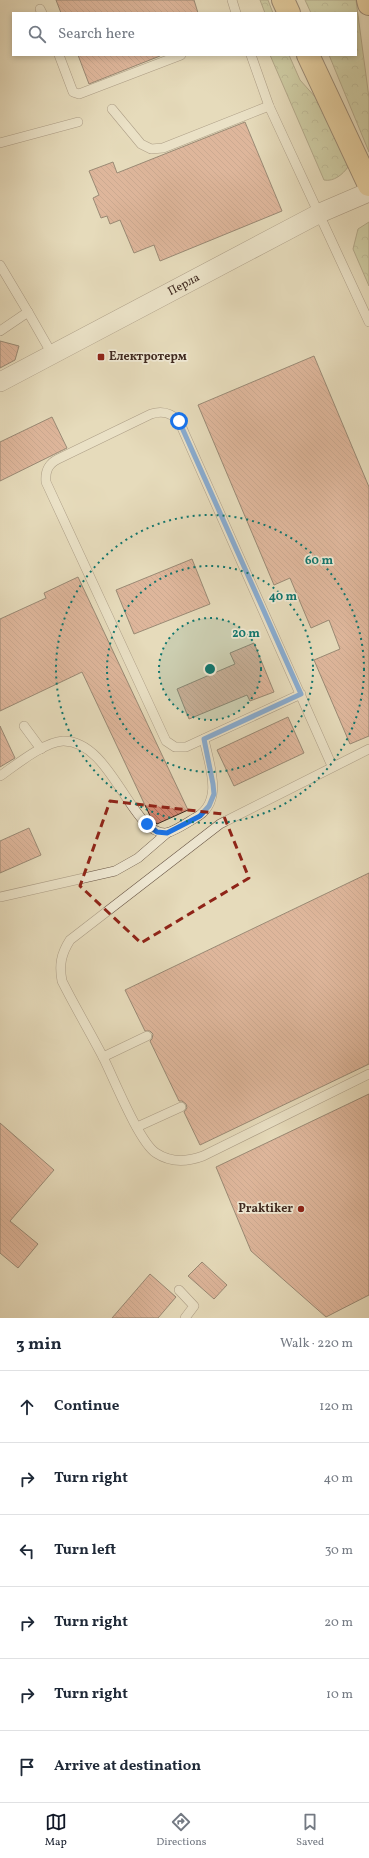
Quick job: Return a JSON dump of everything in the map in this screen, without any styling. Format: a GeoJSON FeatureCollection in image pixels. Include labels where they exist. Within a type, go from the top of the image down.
{"type":"FeatureCollection","features":[{"type":"Feature","properties":{"kind":"main road"},"geometry":{"type":"LineString","coordinates":[[283,0],[289,12]]}},
{"type":"Feature","properties":{"kind":"main road"},"geometry":{"type":"LineString","coordinates":[[368,0],[369,4]]}},
{"type":"Feature","properties":{"kind":"main road"},"geometry":{"type":"LineString","coordinates":[[308,56],[369,185]]}},
{"type":"Feature","properties":{"kind":"street","name":"Перла"},"geometry":{"type":"LineString","coordinates":[[0,382],[320,214],[369,192]]}},
{"type":"Feature","properties":{"kind":"lane"},"geometry":{"type":"LineString","coordinates":[[232,0],[236,12]]}},
{"type":"Feature","properties":{"kind":"lane"},"geometry":{"type":"LineString","coordinates":[[59,56],[73,92],[79,94],[178,56]]}},
{"type":"Feature","properties":{"kind":"lane"},"geometry":{"type":"LineString","coordinates":[[251,56],[270,106],[369,322]]}},
{"type":"Feature","properties":{"kind":"lane"},"geometry":{"type":"LineString","coordinates":[[112,109],[141,144],[151,149],[163,148],[270,106]]}},
{"type":"Feature","properties":{"kind":"lane"},"geometry":{"type":"LineString","coordinates":[[0,143],[78,122]]}},
{"type":"Feature","properties":{"kind":"lane"},"geometry":{"type":"LineString","coordinates":[[0,265],[52,354]]}},
{"type":"Feature","properties":{"kind":"lane"},"geometry":{"type":"LineString","coordinates":[[0,331],[28,312]]}},
{"type":"Feature","properties":{"kind":"lane"},"geometry":{"type":"LineString","coordinates":[[301,694],[204,739],[180,747],[170,745],[164,737],[46,482],[46,471],[53,462],[151,414],[162,412],[169,413],[179,421],[301,694],[332,766]]}},
{"type":"Feature","properties":{"kind":"lane"},"geometry":{"type":"LineString","coordinates":[[24,726],[41,749]]}},
{"type":"Feature","properties":{"kind":"lane"},"geometry":{"type":"LineString","coordinates":[[0,897],[115,871],[138,858],[167,833],[200,816],[209,806],[214,794],[204,739]]}},
{"type":"Feature","properties":{"kind":"lane"},"geometry":{"type":"LineString","coordinates":[[0,776],[41,749],[63,741],[81,745],[104,764],[147,824],[157,832],[167,833]]}},
{"type":"Feature","properties":{"kind":"lane"},"geometry":{"type":"LineString","coordinates":[[369,749],[332,766],[220,824],[70,940],[60,961],[62,981],[103,1057],[141,1137],[156,1153],[168,1159],[182,1161],[193,1159],[369,1074]]}},
{"type":"Feature","properties":{"kind":"lane"},"geometry":{"type":"LineString","coordinates":[[103,1057],[147,1036]]}},
{"type":"Feature","properties":{"kind":"lane"},"geometry":{"type":"LineString","coordinates":[[137,1127],[181,1106]]}},
{"type":"Feature","properties":{"kind":"lane"},"geometry":{"type":"LineString","coordinates":[[179,1290],[194,1306],[185,1318]]}},
{"type":"Feature","properties":{"kind":"highlighted area"},"geometry":{"type":"Polygon","coordinates":[[[110,801],[223,814],[249,878],[141,943],[80,886],[110,801]]]}},
{"type":"Feature","properties":{"kind":"green space"},"geometry":{"type":"Polygon","coordinates":[[[260,0],[268,0],[273,12],[265,12],[260,0]]]}},
{"type":"Feature","properties":{"kind":"green space"},"geometry":{"type":"Polygon","coordinates":[[[305,0],[356,0],[369,98],[369,152],[329,56],[357,56],[357,12],[311,12],[305,0]]]}},
{"type":"Feature","properties":{"kind":"green space"},"geometry":{"type":"Polygon","coordinates":[[[270,56],[289,56],[300,80],[317,99],[337,134],[348,167],[335,179],[324,180],[270,56]]]}},
{"type":"Feature","properties":{"kind":"green space"},"geometry":{"type":"Polygon","coordinates":[[[369,222],[369,286],[353,249],[358,229],[369,222]]]}},
{"type":"Feature","properties":{"kind":"building"},"geometry":{"type":"Polygon","coordinates":[[[56,0],[194,0],[198,12],[61,12],[56,0]]]}},
{"type":"Feature","properties":{"kind":"building"},"geometry":{"type":"Polygon","coordinates":[[[78,56],[160,56],[89,84],[78,56]]]}},
{"type":"Feature","properties":{"kind":"building"},"geometry":{"type":"Polygon","coordinates":[[[245,122],[282,211],[160,261],[154,245],[134,253],[120,220],[110,224],[107,216],[101,218],[93,198],[99,195],[89,171],[113,162],[117,173],[245,122]]]}},
{"type":"Feature","properties":{"kind":"building"},"geometry":{"type":"Polygon","coordinates":[[[0,341],[19,346],[15,360],[0,368],[0,341]]]}},
{"type":"Feature","properties":{"kind":"building"},"geometry":{"type":"Polygon","coordinates":[[[314,356],[369,487],[369,736],[350,744],[314,660],[340,649],[329,620],[311,628],[290,578],[274,585],[198,405],[314,356]]]}},
{"type":"Feature","properties":{"kind":"building"},"geometry":{"type":"Polygon","coordinates":[[[52,417],[67,448],[0,481],[0,442],[52,417]]]}},
{"type":"Feature","properties":{"kind":"building"},"geometry":{"type":"Polygon","coordinates":[[[192,559],[210,604],[134,634],[116,590],[192,559]]]}},
{"type":"Feature","properties":{"kind":"building"},"geometry":{"type":"Polygon","coordinates":[[[78,577],[188,810],[157,824],[152,820],[82,672],[0,711],[0,619],[46,598],[44,593],[78,577]]]}},
{"type":"Feature","properties":{"kind":"building"},"geometry":{"type":"Polygon","coordinates":[[[254,643],[274,692],[250,701],[247,695],[189,719],[177,689],[235,664],[230,653],[254,643]]]}},
{"type":"Feature","properties":{"kind":"building"},"geometry":{"type":"Polygon","coordinates":[[[288,717],[304,753],[234,786],[217,750],[288,717]]]}},
{"type":"Feature","properties":{"kind":"building"},"geometry":{"type":"Polygon","coordinates":[[[0,726],[15,758],[0,767],[0,726]]]}},
{"type":"Feature","properties":{"kind":"building"},"geometry":{"type":"Polygon","coordinates":[[[29,828],[41,855],[0,873],[0,841],[29,828]]]}},
{"type":"Feature","properties":{"kind":"building"},"geometry":{"type":"Polygon","coordinates":[[[369,873],[369,1064],[200,1145],[184,1112],[187,1108],[186,1104],[179,1101],[150,1041],[153,1034],[150,1031],[145,1031],[125,990],[369,873]]]}},
{"type":"Feature","properties":{"kind":"building","name":"Praktiker"},"geometry":{"type":"Polygon","coordinates":[[[369,1094],[369,1295],[326,1317],[251,1251],[216,1167],[369,1094]]]}},
{"type":"Feature","properties":{"kind":"building"},"geometry":{"type":"Polygon","coordinates":[[[0,1123],[54,1170],[10,1221],[38,1244],[18,1268],[0,1253],[0,1123]]]}},
{"type":"Feature","properties":{"kind":"building"},"geometry":{"type":"Polygon","coordinates":[[[202,1262],[227,1285],[214,1299],[188,1276],[202,1262]]]}},
{"type":"Feature","properties":{"kind":"building"},"geometry":{"type":"Polygon","coordinates":[[[150,1274],[176,1297],[158,1318],[112,1318],[150,1274]]]}},
{"type":"Feature","properties":{"kind":"place","name":"Електротерм"},"geometry":{"type":"Point","coordinates":[101,357]}},
{"type":"Feature","properties":{"kind":"place","name":"Praktiker"},"geometry":{"type":"Point","coordinates":[301,1209]}},
{"type":"Feature","properties":{"kind":"route"},"geometry":{"type":"LineString","coordinates":[[147,824],[157,832],[167,833],[200,816],[209,806],[214,794],[204,739],[301,694],[179,421]]}}]}
